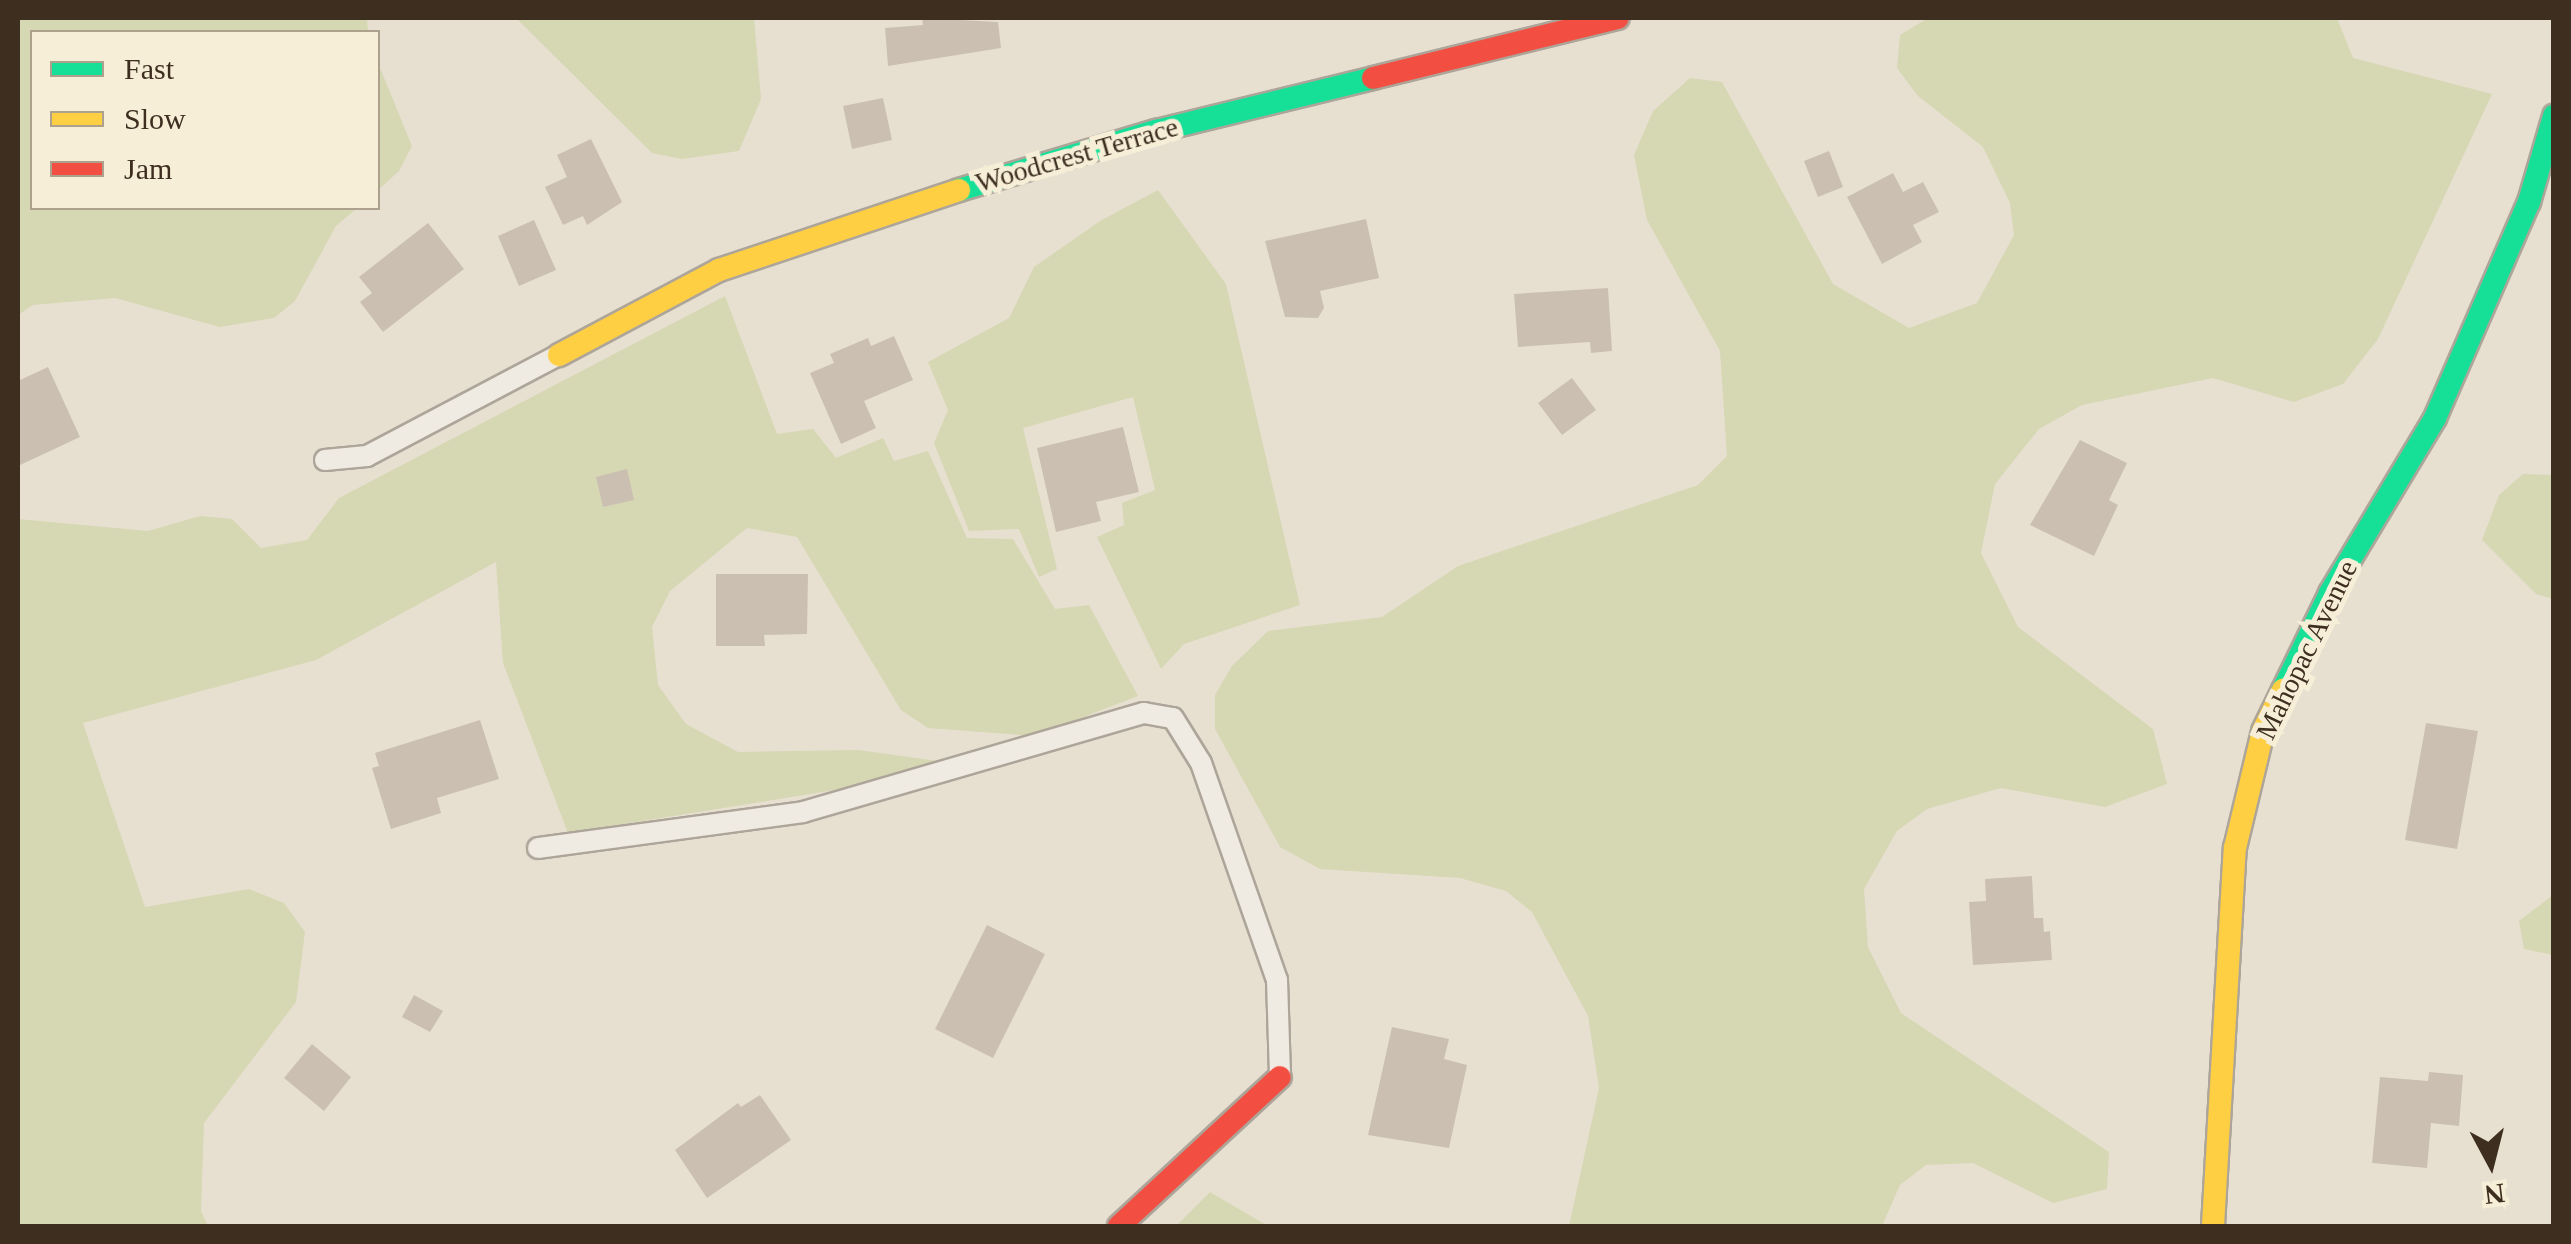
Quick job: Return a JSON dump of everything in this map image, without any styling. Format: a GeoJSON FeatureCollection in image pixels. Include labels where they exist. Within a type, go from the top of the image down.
{"type":"FeatureCollection","features":[{"type":"Feature","properties":{"kind":"street","name":"Woodcrest Terrace"},"geometry":{"type":"LineString","coordinates":[[558,356],[719,270],[898,208],[1156,131],[1618,18]]}},
{"type":"Feature","properties":{"kind":"street","name":"Mahopac Avenue"},"geometry":{"type":"LineString","coordinates":[[2213,1226],[2235,848],[2262,731],[2330,592],[2435,418],[2530,202],[2554,116]]}},
{"type":"Feature","properties":{"kind":"street"},"geometry":{"type":"LineString","coordinates":[[1118,1226],[1280,1077]]}},
{"type":"Feature","properties":{"kind":"lane"},"geometry":{"type":"LineString","coordinates":[[326,460],[367,456],[558,356]]}},
{"type":"Feature","properties":{"kind":"lane"},"geometry":{"type":"LineString","coordinates":[[538,848],[802,812],[1144,713],[1173,718],[1201,762],[1277,980],[1280,1077]]}},
{"type":"Feature","properties":{"kind":"green space"},"geometry":{"type":"Polygon","coordinates":[[[18,18],[367,18],[368,30],[30,30],[30,210],[355,210],[336,226],[295,301],[274,318],[220,327],[115,298],[33,305],[18,315],[18,18]]]}},
{"type":"Feature","properties":{"kind":"green space"},"geometry":{"type":"Polygon","coordinates":[[[516,18],[754,18],[761,99],[739,151],[682,159],[652,153],[516,18]]]}},
{"type":"Feature","properties":{"kind":"green space"},"geometry":{"type":"Polygon","coordinates":[[[1928,18],[2337,18],[2353,58],[2492,94],[2378,339],[2343,384],[2294,402],[2213,378],[2082,405],[2039,429],[1995,484],[1981,553],[2018,627],[2153,729],[2167,784],[2105,807],[2001,788],[1927,809],[1897,831],[1864,889],[1868,947],[1901,1013],[2109,1152],[2107,1189],[2053,1203],[1973,1163],[1926,1165],[1900,1185],[1882,1226],[1569,1226],[1599,1088],[1588,1016],[1532,912],[1506,891],[1460,878],[1320,869],[1280,847],[1215,729],[1215,695],[1232,666],[1268,631],[1382,617],[1458,566],[1698,485],[1727,456],[1720,351],[1647,220],[1634,155],[1653,111],[1690,78],[1722,82],[1833,284],[1909,328],[1977,303],[2014,235],[2010,203],[1983,147],[1918,96],[1897,68],[1900,35],[1928,18]]]}},
{"type":"Feature","properties":{"kind":"green space"},"geometry":{"type":"Polygon","coordinates":[[[380,68],[412,146],[399,171],[380,188],[380,68]]]}},
{"type":"Feature","properties":{"kind":"green space"},"geometry":{"type":"Polygon","coordinates":[[[1158,190],[1226,284],[1300,605],[1184,644],[1161,669],[1097,537],[1124,525],[1122,503],[1155,490],[1133,397],[1023,428],[1057,569],[1039,577],[1019,529],[969,531],[934,443],[948,410],[928,362],[1009,318],[1034,267],[1100,221],[1158,190]]]}},
{"type":"Feature","properties":{"kind":"green space"},"geometry":{"type":"Polygon","coordinates":[[[725,296],[777,434],[813,429],[836,458],[883,438],[894,461],[928,451],[967,538],[1013,539],[1055,609],[1089,605],[1138,696],[1034,736],[928,728],[901,710],[797,537],[747,528],[670,591],[652,627],[658,685],[686,724],[738,752],[858,750],[938,761],[841,789],[568,833],[503,663],[496,562],[316,660],[83,723],[145,907],[249,889],[284,903],[305,932],[296,1002],[204,1123],[201,1211],[208,1226],[18,1226],[18,519],[148,531],[200,516],[232,519],[261,548],[307,540],[339,498],[725,296]]]}},
{"type":"Feature","properties":{"kind":"green space"},"geometry":{"type":"Polygon","coordinates":[[[2523,474],[2553,475],[2553,599],[2536,594],[2482,540],[2499,495],[2523,474]]]}},
{"type":"Feature","properties":{"kind":"green space"},"geometry":{"type":"Polygon","coordinates":[[[2553,895],[2553,955],[2524,949],[2519,921],[2553,895]]]}},
{"type":"Feature","properties":{"kind":"green space"},"geometry":{"type":"Polygon","coordinates":[[[1210,1192],[1268,1226],[1176,1226],[1210,1192]]]}},
{"type":"Feature","properties":{"kind":"building"},"geometry":{"type":"Polygon","coordinates":[[[922,18],[998,22],[1001,48],[888,66],[885,28],[923,25],[922,18]]]}},
{"type":"Feature","properties":{"kind":"building"},"geometry":{"type":"Polygon","coordinates":[[[883,98],[892,140],[852,149],[843,106],[883,98]]]}},
{"type":"Feature","properties":{"kind":"building"},"geometry":{"type":"Polygon","coordinates":[[[591,139],[622,202],[587,225],[583,216],[563,225],[545,187],[567,177],[557,155],[591,139]]]}},
{"type":"Feature","properties":{"kind":"building"},"geometry":{"type":"Polygon","coordinates":[[[1829,151],[1843,187],[1818,197],[1804,161],[1829,151]]]}},
{"type":"Feature","properties":{"kind":"building"},"geometry":{"type":"Polygon","coordinates":[[[1893,173],[1903,192],[1923,182],[1939,212],[1913,225],[1922,242],[1882,264],[1847,197],[1893,173]]]}},
{"type":"Feature","properties":{"kind":"building"},"geometry":{"type":"Polygon","coordinates":[[[1366,219],[1379,278],[1320,291],[1324,308],[1318,318],[1285,317],[1265,241],[1366,219]]]}},
{"type":"Feature","properties":{"kind":"building"},"geometry":{"type":"Polygon","coordinates":[[[534,220],[556,270],[519,286],[498,236],[534,220]]]}},
{"type":"Feature","properties":{"kind":"building"},"geometry":{"type":"Polygon","coordinates":[[[428,223],[464,269],[383,332],[360,302],[372,293],[359,277],[428,223]]]}},
{"type":"Feature","properties":{"kind":"building"},"geometry":{"type":"Polygon","coordinates":[[[1608,288],[1612,351],[1591,353],[1590,342],[1518,347],[1514,294],[1608,288]]]}},
{"type":"Feature","properties":{"kind":"building"},"geometry":{"type":"Polygon","coordinates":[[[894,336],[913,380],[864,401],[876,428],[841,444],[810,373],[834,363],[830,354],[868,338],[871,346],[894,336]]]}},
{"type":"Feature","properties":{"kind":"building"},"geometry":{"type":"Polygon","coordinates":[[[48,367],[80,437],[18,466],[18,381],[48,367]]]}},
{"type":"Feature","properties":{"kind":"building"},"geometry":{"type":"Polygon","coordinates":[[[1572,378],[1596,410],[1562,435],[1538,403],[1572,378]]]}},
{"type":"Feature","properties":{"kind":"building"},"geometry":{"type":"Polygon","coordinates":[[[1123,427],[1139,492],[1096,502],[1101,521],[1056,532],[1037,448],[1123,427]]]}},
{"type":"Feature","properties":{"kind":"building"},"geometry":{"type":"Polygon","coordinates":[[[2080,440],[2127,463],[2109,500],[2118,505],[2094,556],[2030,525],[2080,440]]]}},
{"type":"Feature","properties":{"kind":"building"},"geometry":{"type":"Polygon","coordinates":[[[627,469],[634,500],[603,507],[596,477],[627,469]]]}},
{"type":"Feature","properties":{"kind":"building"},"geometry":{"type":"Polygon","coordinates":[[[716,574],[808,574],[807,634],[764,635],[765,646],[716,646],[716,574]]]}},
{"type":"Feature","properties":{"kind":"building"},"geometry":{"type":"Polygon","coordinates":[[[480,720],[499,779],[437,798],[441,813],[391,829],[372,768],[379,766],[375,753],[480,720]]]}},
{"type":"Feature","properties":{"kind":"building"},"geometry":{"type":"Polygon","coordinates":[[[2426,723],[2478,731],[2457,849],[2405,840],[2426,723]]]}},
{"type":"Feature","properties":{"kind":"building"},"geometry":{"type":"Polygon","coordinates":[[[2032,876],[2034,918],[2043,918],[2044,932],[2050,931],[2052,960],[1973,965],[1969,902],[1986,901],[1985,879],[2032,876]]]}},
{"type":"Feature","properties":{"kind":"building"},"geometry":{"type":"Polygon","coordinates":[[[987,925],[1045,954],[993,1058],[935,1029],[987,925]]]}},
{"type":"Feature","properties":{"kind":"building"},"geometry":{"type":"Polygon","coordinates":[[[414,995],[443,1011],[430,1032],[402,1017],[414,995]]]}},
{"type":"Feature","properties":{"kind":"building"},"geometry":{"type":"Polygon","coordinates":[[[1392,1027],[1449,1039],[1444,1059],[1467,1065],[1449,1148],[1368,1135],[1392,1027]]]}},
{"type":"Feature","properties":{"kind":"building"},"geometry":{"type":"Polygon","coordinates":[[[312,1044],[351,1077],[324,1111],[284,1078],[312,1044]]]}},
{"type":"Feature","properties":{"kind":"building"},"geometry":{"type":"Polygon","coordinates":[[[2429,1072],[2463,1075],[2459,1126],[2431,1123],[2427,1168],[2372,1163],[2380,1077],[2428,1081],[2429,1072]]]}},
{"type":"Feature","properties":{"kind":"building"},"geometry":{"type":"Polygon","coordinates":[[[760,1095],[791,1140],[707,1198],[675,1150],[738,1103],[741,1107],[760,1095]]]}},
{"type":"Feature","properties":{"kind":"traffic: fast"},"geometry":{"type":"LineString","coordinates":[[959,190],[1156,131],[1373,78]]}},
{"type":"Feature","properties":{"kind":"traffic: fast"},"geometry":{"type":"LineString","coordinates":[[2283,690],[2330,593],[2435,418],[2529,202],[2554,116]]}},
{"type":"Feature","properties":{"kind":"traffic: slow"},"geometry":{"type":"LineString","coordinates":[[559,355],[719,270],[959,190]]}},
{"type":"Feature","properties":{"kind":"traffic: slow"},"geometry":{"type":"LineString","coordinates":[[2213,1226],[2235,848],[2263,731],[2283,690]]}},
{"type":"Feature","properties":{"kind":"traffic: jam"},"geometry":{"type":"LineString","coordinates":[[1373,78],[1618,18]]}},
{"type":"Feature","properties":{"kind":"traffic: jam"},"geometry":{"type":"LineString","coordinates":[[1119,1226],[1280,1077]]}}]}
